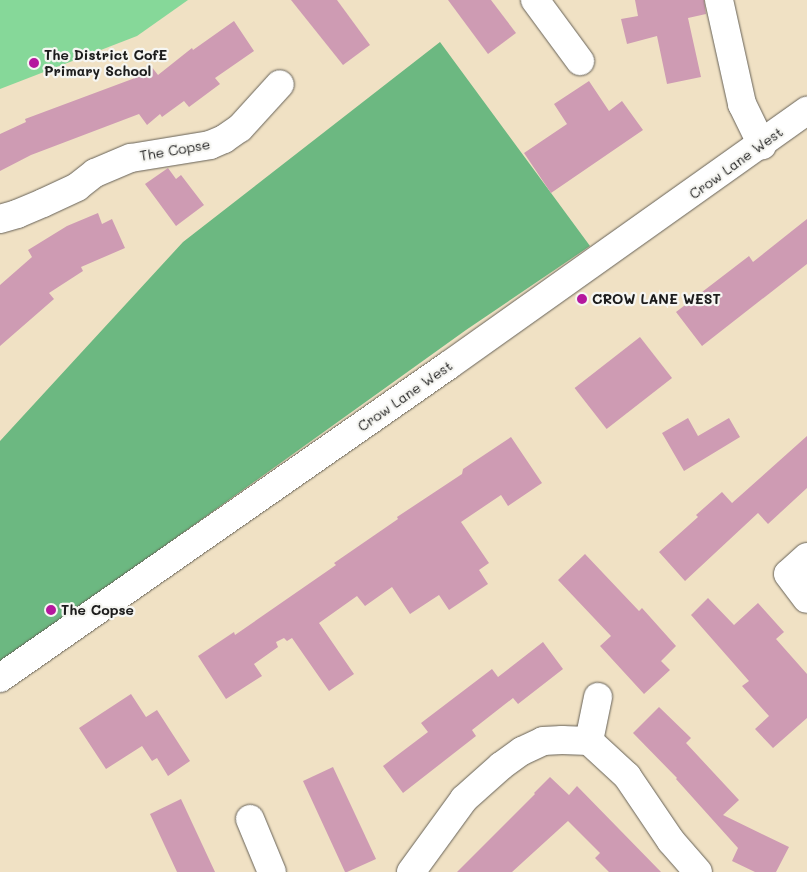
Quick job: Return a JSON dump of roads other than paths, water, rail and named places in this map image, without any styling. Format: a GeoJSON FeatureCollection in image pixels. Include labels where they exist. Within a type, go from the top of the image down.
{"type":"FeatureCollection","features":[{"type":"Feature","properties":{"kind":"street"},"geometry":{"type":"LineString","coordinates":[[535,0],[580,61]]}},
{"type":"Feature","properties":{"kind":"street"},"geometry":{"type":"LineString","coordinates":[[719,0],[742,104],[762,145]]}},
{"type":"Feature","properties":{"kind":"street","name":"The Copse"},"geometry":{"type":"LineString","coordinates":[[0,219],[18,214],[43,203],[77,187],[96,174],[131,158],[210,145],[224,139],[240,128],[285,81]]}},
{"type":"Feature","properties":{"kind":"street","name":"Crow Lane West"},"geometry":{"type":"LineString","coordinates":[[0,678],[762,145],[807,111]]}},
{"type":"Feature","properties":{"kind":"street"},"geometry":{"type":"LineString","coordinates":[[807,557],[788,574],[807,599]]}},
{"type":"Feature","properties":{"kind":"street"},"geometry":{"type":"LineString","coordinates":[[588,741],[598,697]]}},
{"type":"Feature","properties":{"kind":"street"},"geometry":{"type":"LineString","coordinates":[[411,872],[464,799],[501,766],[522,751],[543,741],[588,741],[627,776],[671,841],[698,872]]}},
{"type":"Feature","properties":{"kind":"street"},"geometry":{"type":"LineString","coordinates":[[250,819],[272,872]]}},
{"type":"Feature","properties":{"kind":"place","name":"The District CofE Primary School"},"geometry":{"type":"Point","coordinates":[34,63]}},
{"type":"Feature","properties":{"kind":"place","name":"CROW LANE WEST"},"geometry":{"type":"Point","coordinates":[582,299]}},
{"type":"Feature","properties":{"kind":"place","name":"The Copse"},"geometry":{"type":"Point","coordinates":[51,610]}}]}
